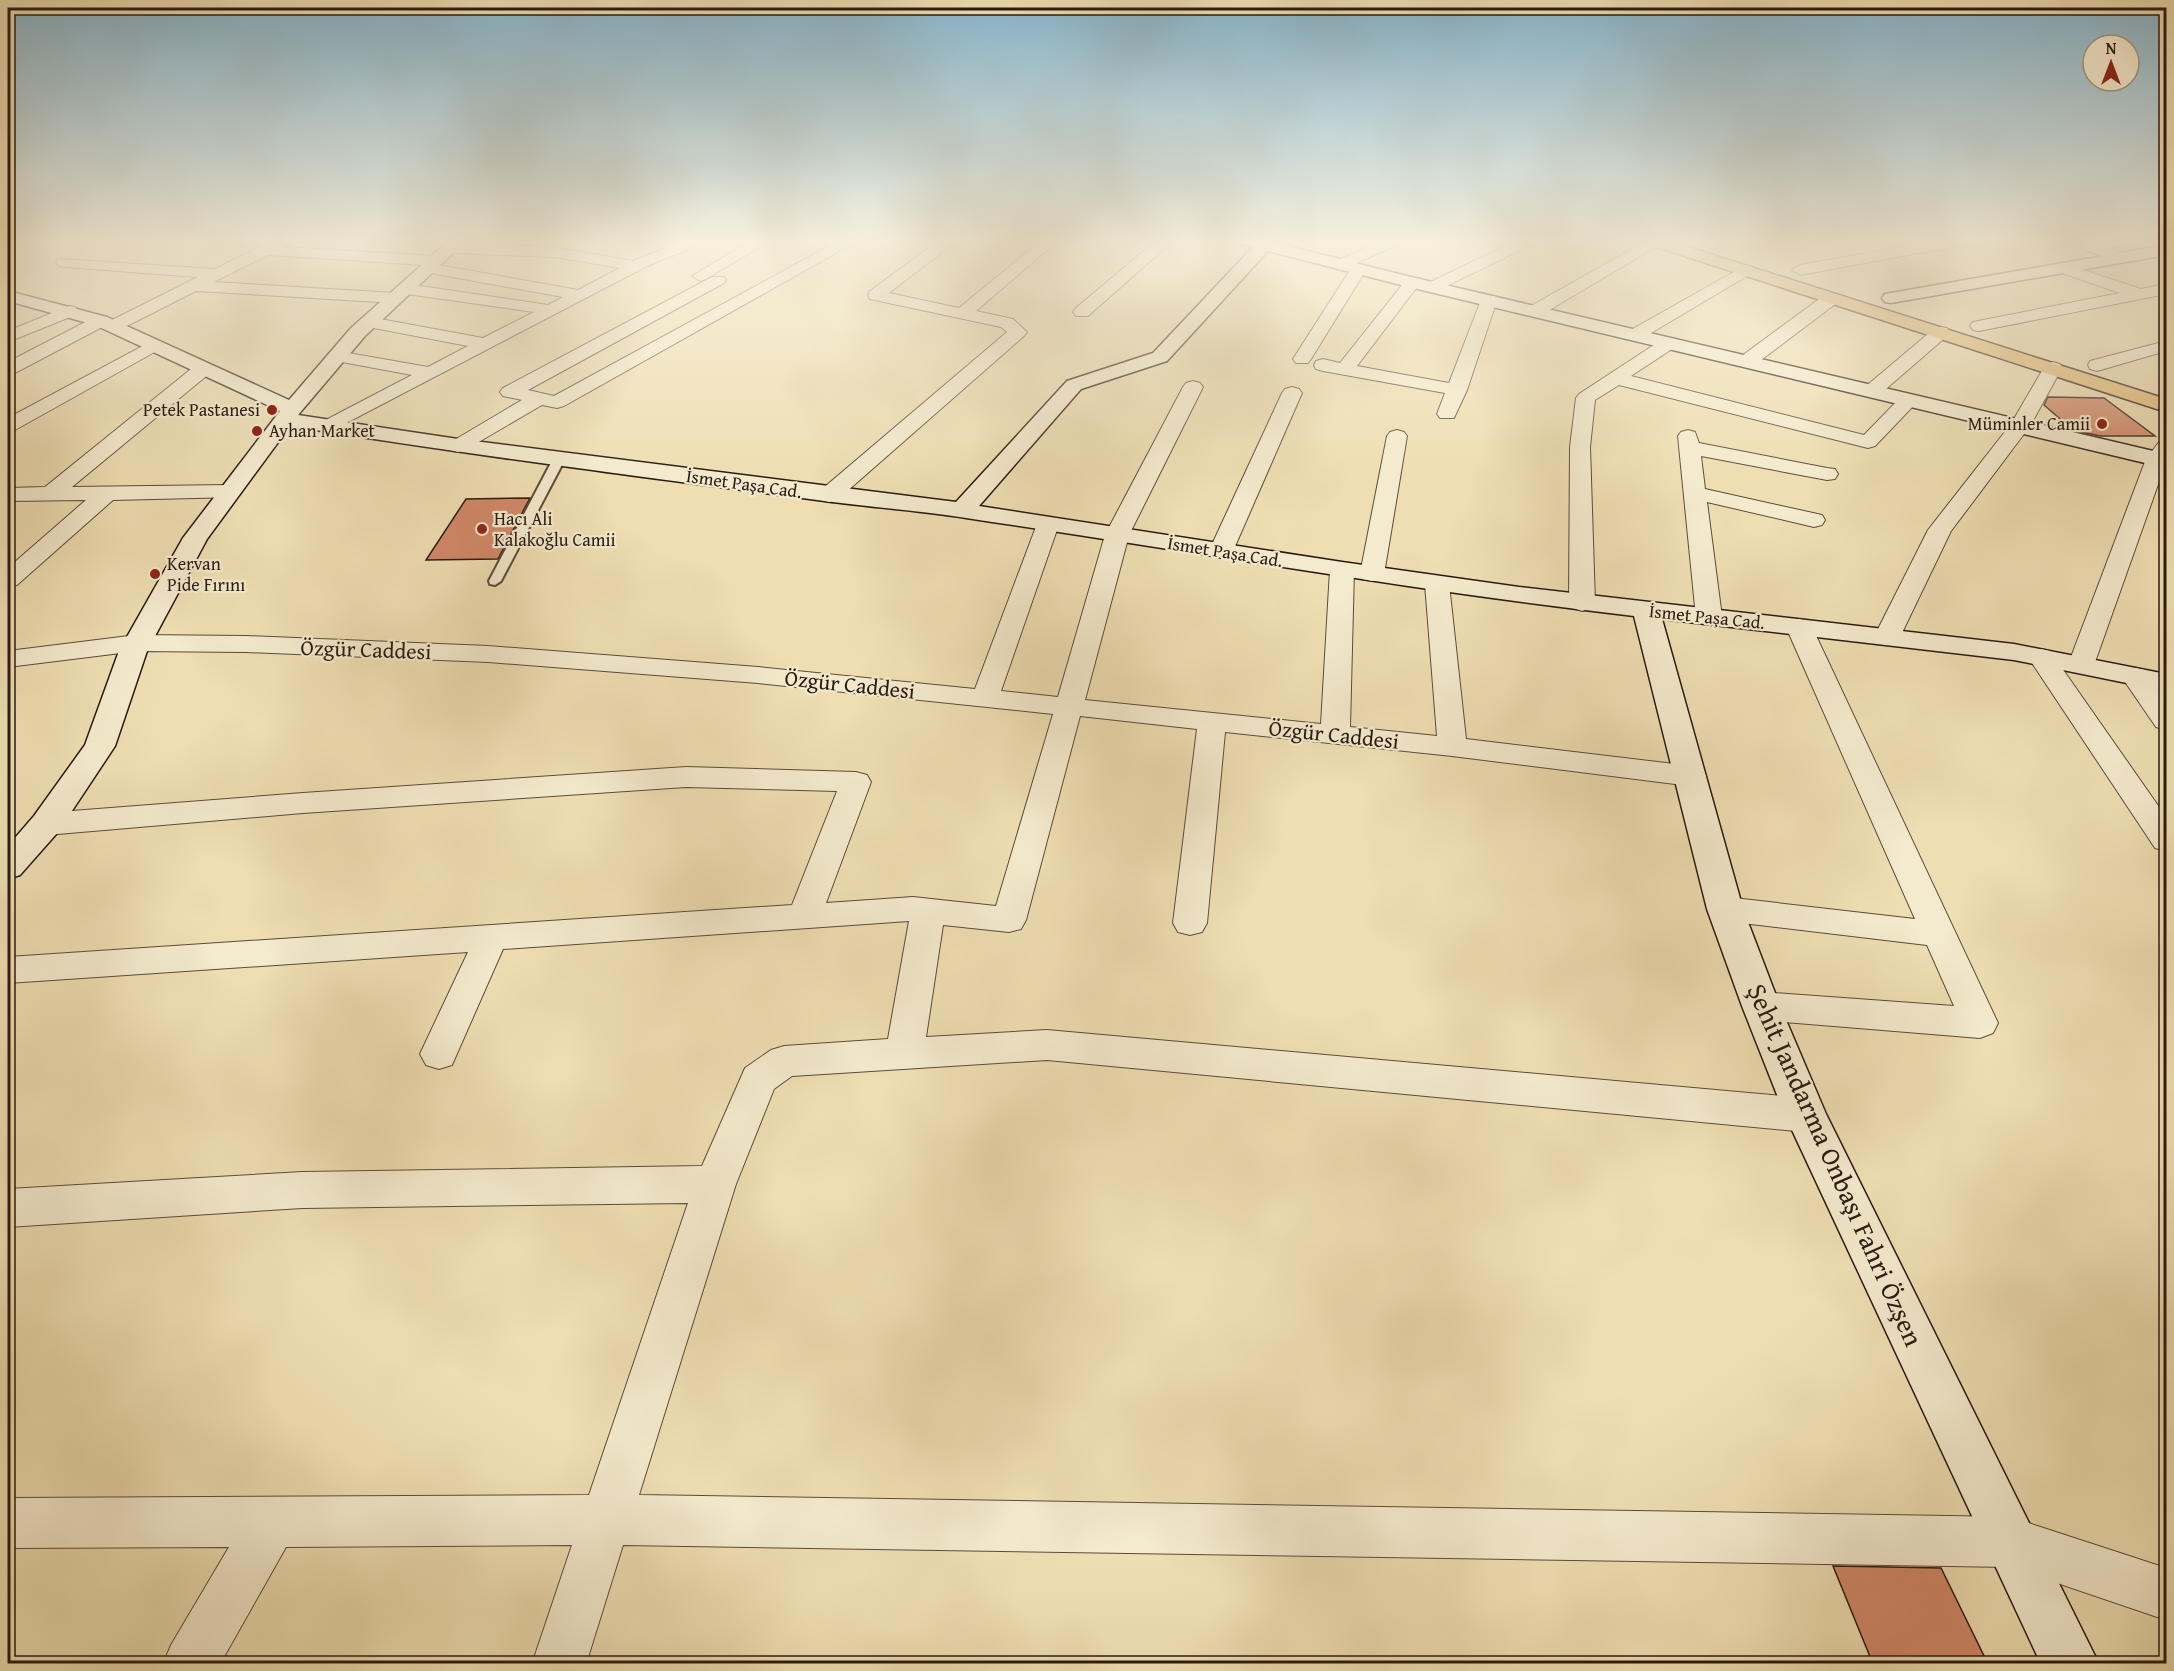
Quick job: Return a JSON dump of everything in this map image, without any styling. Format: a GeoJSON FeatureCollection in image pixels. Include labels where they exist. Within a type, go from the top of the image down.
{"type":"FeatureCollection","features":[{"type":"Feature","properties":{"kind":"main road","name":"İsmet Paşa Cad."},"geometry":{"type":"LineString","coordinates":[[86,317],[154,345],[288,414],[328,426],[458,446],[829,495],[962,510],[1437,584],[1582,603],[2014,652],[2166,682]]}},
{"type":"Feature","properties":{"kind":"main road"},"geometry":{"type":"LineString","coordinates":[[8,867],[46,824],[100,746],[137,643],[195,538],[288,414],[337,356],[375,317]]}},
{"type":"Feature","properties":{"kind":"main road"},"geometry":{"type":"LineString","coordinates":[[962,510],[1074,385],[1160,357],[1191,317]]}},
{"type":"Feature","properties":{"kind":"main road"},"geometry":{"type":"LineString","coordinates":[[1559,317],[2020,426],[2163,455]]}},
{"type":"Feature","properties":{"kind":"main road"},"geometry":{"type":"LineString","coordinates":[[1893,317],[1941,332],[2097,365],[2127,374]]}},
{"type":"Feature","properties":{"kind":"main road"},"geometry":{"type":"LineString","coordinates":[[1957,319],[2011,337]]}},
{"type":"Feature","properties":{"kind":"main road"},"geometry":{"type":"LineString","coordinates":[[2061,358],[2166,406]]}},
{"type":"Feature","properties":{"kind":"main road","name":"Şehit Jandarma Onbaşı Fahri Özşen"},"geometry":{"type":"LineString","coordinates":[[1646,610],[1725,909],[1761,1006],[1806,1115],[2010,1542],[2071,1664]]}},
{"type":"Feature","properties":{"kind":"street"},"geometry":{"type":"LineString","coordinates":[[8,337],[55,317]]}},
{"type":"Feature","properties":{"kind":"street"},"geometry":{"type":"LineString","coordinates":[[8,369],[123,317]]}},
{"type":"Feature","properties":{"kind":"street"},"geometry":{"type":"LineString","coordinates":[[328,426],[536,317]]}},
{"type":"Feature","properties":{"kind":"street"},"geometry":{"type":"LineString","coordinates":[[649,317],[510,392],[557,402],[711,317]]}},
{"type":"Feature","properties":{"kind":"street"},"geometry":{"type":"LineString","coordinates":[[829,495],[1018,332],[1007,323],[983,317]]}},
{"type":"Feature","properties":{"kind":"street"},"geometry":{"type":"LineString","coordinates":[[1302,359],[1329,317]]}},
{"type":"Feature","properties":{"kind":"street"},"geometry":{"type":"LineString","coordinates":[[1345,369],[1385,317]]}},
{"type":"Feature","properties":{"kind":"street"},"geometry":{"type":"LineString","coordinates":[[1448,414],[1483,317]]}},
{"type":"Feature","properties":{"kind":"street"},"geometry":{"type":"LineString","coordinates":[[1635,335],[1666,317]]}},
{"type":"Feature","properties":{"kind":"street"},"geometry":{"type":"LineString","coordinates":[[1746,362],[1806,317]]}},
{"type":"Feature","properties":{"kind":"street"},"geometry":{"type":"LineString","coordinates":[[1978,326],[2023,317]]}},
{"type":"Feature","properties":{"kind":"street"},"geometry":{"type":"LineString","coordinates":[[369,322],[485,344]]}},
{"type":"Feature","properties":{"kind":"street"},"geometry":{"type":"LineString","coordinates":[[1872,391],[1941,332]]}},
{"type":"Feature","properties":{"kind":"street"},"geometry":{"type":"LineString","coordinates":[[1582,603],[1581,447],[1586,398],[1668,343]]}},
{"type":"Feature","properties":{"kind":"street"},"geometry":{"type":"LineString","coordinates":[[8,426],[154,345]]}},
{"type":"Feature","properties":{"kind":"street"},"geometry":{"type":"LineString","coordinates":[[2097,365],[2166,346]]}},
{"type":"Feature","properties":{"kind":"street"},"geometry":{"type":"LineString","coordinates":[[337,356],[429,373]]}},
{"type":"Feature","properties":{"kind":"street"},"geometry":{"type":"LineString","coordinates":[[1887,637],[1940,530],[2020,426],[2061,358]]}},
{"type":"Feature","properties":{"kind":"street"},"geometry":{"type":"LineString","coordinates":[[1323,365],[1457,390]]}},
{"type":"Feature","properties":{"kind":"street"},"geometry":{"type":"LineString","coordinates":[[50,494],[203,369]]}},
{"type":"Feature","properties":{"kind":"street"},"geometry":{"type":"LineString","coordinates":[[1616,378],[1868,442],[1909,400]]}},
{"type":"Feature","properties":{"kind":"street"},"geometry":{"type":"LineString","coordinates":[[8,970],[913,909],[1009,920],[1117,535],[1193,387]]}},
{"type":"Feature","properties":{"kind":"street"},"geometry":{"type":"LineString","coordinates":[[1221,551],[1292,393]]}},
{"type":"Feature","properties":{"kind":"street"},"geometry":{"type":"LineString","coordinates":[[458,446],[538,399]]}},
{"type":"Feature","properties":{"kind":"street"},"geometry":{"type":"LineString","coordinates":[[1372,574],[1397,436]]}},
{"type":"Feature","properties":{"kind":"street"},"geometry":{"type":"LineString","coordinates":[[1709,617],[1689,442],[1827,474]]}},
{"type":"Feature","properties":{"kind":"street"},"geometry":{"type":"LineString","coordinates":[[2080,665],[2163,455]]}},
{"type":"Feature","properties":{"kind":"street"},"geometry":{"type":"LineString","coordinates":[[8,494],[229,492]]}},
{"type":"Feature","properties":{"kind":"street"},"geometry":{"type":"LineString","coordinates":[[8,580],[107,493]]}},
{"type":"Feature","properties":{"kind":"street"},"geometry":{"type":"LineString","coordinates":[[1695,493],[1814,520]]}},
{"type":"Feature","properties":{"kind":"street"},"geometry":{"type":"LineString","coordinates":[[985,698],[1048,524]]}},
{"type":"Feature","properties":{"kind":"street"},"geometry":{"type":"LineString","coordinates":[[1335,734],[1342,570]]}},
{"type":"Feature","properties":{"kind":"street"},"geometry":{"type":"LineString","coordinates":[[1437,584],[1452,747]]}},
{"type":"Feature","properties":{"kind":"street"},"geometry":{"type":"LineString","coordinates":[[1761,1006],[1980,1023],[1798,627]]}},
{"type":"Feature","properties":{"kind":"street","name":"Özgür Caddesi"},"geometry":{"type":"LineString","coordinates":[[8,659],[137,643],[246,644],[488,654],[758,675],[1212,721],[1691,776]]}},
{"type":"Feature","properties":{"kind":"street"},"geometry":{"type":"LineString","coordinates":[[2041,657],[2166,840]]}},
{"type":"Feature","properties":{"kind":"street"},"geometry":{"type":"LineString","coordinates":[[2135,676],[2166,721]]}},
{"type":"Feature","properties":{"kind":"street"},"geometry":{"type":"LineString","coordinates":[[1190,923],[1212,721]]}},
{"type":"Feature","properties":{"kind":"street"},"geometry":{"type":"LineString","coordinates":[[46,824],[303,803],[686,777],[856,782],[804,916]]}},
{"type":"Feature","properties":{"kind":"street"},"geometry":{"type":"LineString","coordinates":[[1725,909],[1939,933]]}},
{"type":"Feature","properties":{"kind":"street"},"geometry":{"type":"LineString","coordinates":[[905,1052],[928,911]]}},
{"type":"Feature","properties":{"kind":"street"},"geometry":{"type":"LineString","coordinates":[[439,1054],[492,936]]}},
{"type":"Feature","properties":{"kind":"street"},"geometry":{"type":"LineString","coordinates":[[559,1664],[716,1184],[759,1079],[784,1061],[1047,1045],[1806,1115]]}},
{"type":"Feature","properties":{"kind":"street"},"geometry":{"type":"LineString","coordinates":[[8,1208],[302,1190],[716,1184]]}},
{"type":"Feature","properties":{"kind":"street"},"geometry":{"type":"LineString","coordinates":[[8,1523],[605,1520],[2010,1542],[2166,1594]]}},
{"type":"Feature","properties":{"kind":"street"},"geometry":{"type":"LineString","coordinates":[[190,1664],[273,1521]]}},
{"type":"Feature","properties":{"kind":"lane"},"geometry":{"type":"LineString","coordinates":[[495,581],[560,459]]}},
{"type":"Feature","properties":{"kind":"building","name":"Müminler Camii"},"geometry":{"type":"Polygon","coordinates":[[[2048,397],[2104,398],[2155,436],[2100,436],[2073,430],[2044,405],[2048,397]]]}},
{"type":"Feature","properties":{"kind":"building","name":"Hacı Ali Kalakoğlu Camii"},"geometry":{"type":"Polygon","coordinates":[[[530,498],[498,559],[426,560],[466,499],[530,498]]]}},
{"type":"Feature","properties":{"kind":"building"},"geometry":{"type":"Polygon","coordinates":[[[1833,1566],[1941,1568],[1988,1664],[1873,1664],[1833,1566]]]}},
{"type":"Feature","properties":{"kind":"place","name":"Petek Pastanesi"},"geometry":{"type":"Point","coordinates":[272,410]}},
{"type":"Feature","properties":{"kind":"place","name":"Müminler Camii"},"geometry":{"type":"Point","coordinates":[2102,424]}},
{"type":"Feature","properties":{"kind":"place","name":"Ayhan Market"},"geometry":{"type":"Point","coordinates":[257,431]}},
{"type":"Feature","properties":{"kind":"place","name":"Hacı Ali Kalakoğlu Camii"},"geometry":{"type":"Point","coordinates":[482,529]}},
{"type":"Feature","properties":{"kind":"place","name":"Kervan Pide Fırını"},"geometry":{"type":"Point","coordinates":[155,574]}}]}
